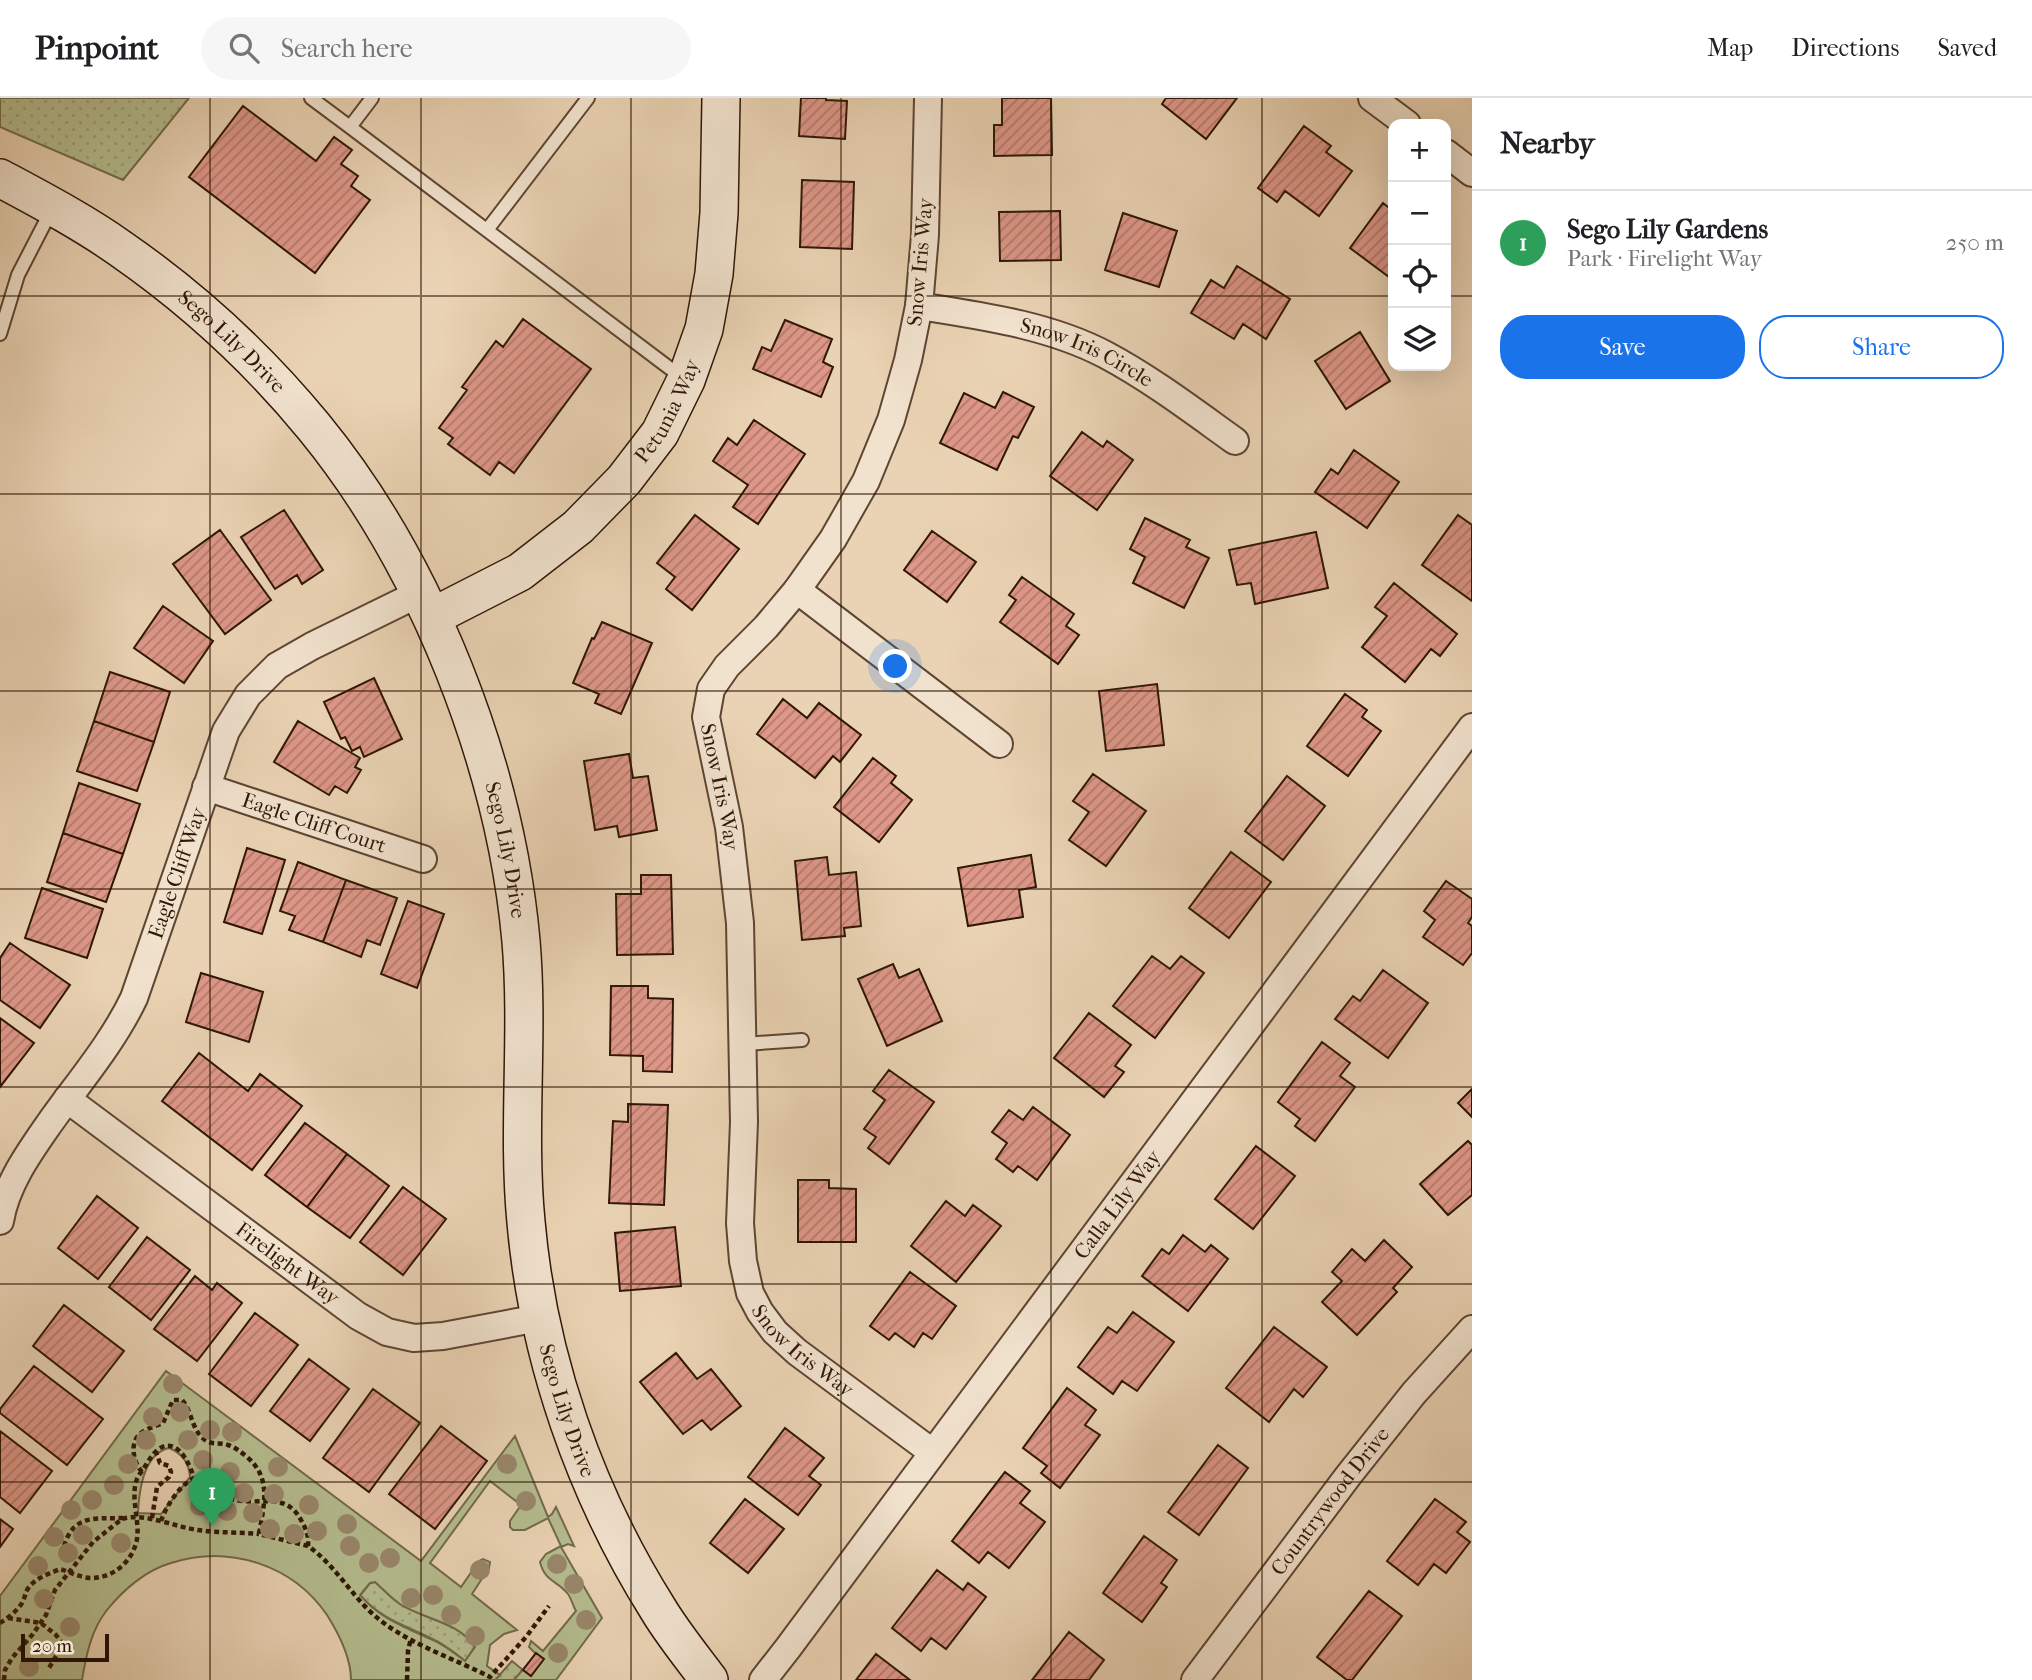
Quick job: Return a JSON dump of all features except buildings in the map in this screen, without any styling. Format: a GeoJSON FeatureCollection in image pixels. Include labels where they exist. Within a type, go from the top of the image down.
{"type":"FeatureCollection","features":[{"type":"Feature","properties":{"kind":"street","name":"Petunia Way"},"geometry":{"type":"LineString","coordinates":[[426,605],[520,572],[579,527],[624,480],[660,433],[686,380],[704,329],[714,274],[719,214],[721,98]]}},
{"type":"Feature","properties":{"kind":"street","name":"Snow Iris Way"},"geometry":{"type":"LineString","coordinates":[[928,98],[925,235],[919,306],[891,421],[866,481],[833,539],[797,590],[727,666],[711,689],[706,717],[729,827],[740,923],[744,1044],[740,1223],[743,1261],[750,1293],[775,1332],[797,1352],[932,1452]]}},
{"type":"Feature","properties":{"kind":"street"},"geometry":{"type":"LineString","coordinates":[[1373,98],[1400,119]]}},
{"type":"Feature","properties":{"kind":"street"},"geometry":{"type":"LineString","coordinates":[[1451,157],[1472,173]]}},
{"type":"Feature","properties":{"kind":"street","name":"Sego Lily Drive"},"geometry":{"type":"LineString","coordinates":[[0,178],[53,206],[120,248],[186,299],[255,362],[315,428],[368,501],[426,605],[475,725],[506,836],[521,941],[524,1038],[522,1129],[526,1222],[539,1318],[558,1386],[603,1508],[659,1611],[709,1680]]}},
{"type":"Feature","properties":{"kind":"street","name":"Snow Iris Circle"},"geometry":{"type":"LineString","coordinates":[[919,306],[1007,321],[1057,335],[1105,354],[1236,441]]}},
{"type":"Feature","properties":{"kind":"street"},"geometry":{"type":"LineString","coordinates":[[797,590],[999,744]]}},
{"type":"Feature","properties":{"kind":"street","name":"Eagle Cliff Way"},"geometry":{"type":"LineString","coordinates":[[0,1221],[12,1182],[28,1153],[121,1024],[134,998],[226,731],[248,695],[277,666],[312,646],[426,605]]}},
{"type":"Feature","properties":{"kind":"street","name":"Calla Lily Way"},"geometry":{"type":"LineString","coordinates":[[762,1680],[1472,727]]}},
{"type":"Feature","properties":{"kind":"street","name":"Eagle Cliff Court"},"geometry":{"type":"LineString","coordinates":[[205,787],[423,859]]}},
{"type":"Feature","properties":{"kind":"street","name":"Firelight Way"},"geometry":{"type":"LineString","coordinates":[[67,1099],[358,1316],[387,1332],[414,1338],[443,1336],[539,1318]]}},
{"type":"Feature","properties":{"kind":"street","name":"Countrywood Drive"},"geometry":{"type":"LineString","coordinates":[[1195,1680],[1413,1393],[1472,1329]]}},
{"type":"Feature","properties":{"kind":"lane"},"geometry":{"type":"LineString","coordinates":[[311,98],[686,380]]}},
{"type":"Feature","properties":{"kind":"lane"},"geometry":{"type":"LineString","coordinates":[[350,127],[372,98]]}},
{"type":"Feature","properties":{"kind":"lane"},"geometry":{"type":"LineString","coordinates":[[487,230],[588,98]]}},
{"type":"Feature","properties":{"kind":"lane"},"geometry":{"type":"LineString","coordinates":[[0,334],[18,275],[53,206]]}},
{"type":"Feature","properties":{"kind":"lane"},"geometry":{"type":"LineString","coordinates":[[744,1044],[802,1040]]}},
{"type":"Feature","properties":{"kind":"path"},"geometry":{"type":"LineString","coordinates":[[142,1472],[135,1461],[137,1437],[145,1430],[163,1423],[171,1403],[175,1399],[182,1400],[191,1414],[195,1429],[206,1441],[229,1445],[255,1464],[265,1486],[259,1534]]}},
{"type":"Feature","properties":{"kind":"path"},"geometry":{"type":"LineString","coordinates":[[0,1623],[22,1603],[27,1589],[37,1579],[60,1569],[92,1578],[122,1568],[137,1539],[136,1480],[156,1451],[167,1446],[179,1450],[188,1459],[194,1478]]}},
{"type":"Feature","properties":{"kind":"path"},"geometry":{"type":"LineString","coordinates":[[152,1518],[157,1487],[172,1472],[169,1466],[159,1463],[156,1451]]}},
{"type":"Feature","properties":{"kind":"path"},"geometry":{"type":"LineString","coordinates":[[161,1521],[187,1482],[194,1478],[201,1479],[229,1498],[282,1502],[293,1508],[307,1532],[308,1546]]}},
{"type":"Feature","properties":{"kind":"path"},"geometry":{"type":"LineString","coordinates":[[4,1680],[5,1670],[12,1658],[46,1615],[55,1590],[93,1542],[127,1517]]}},
{"type":"Feature","properties":{"kind":"path"},"geometry":{"type":"LineString","coordinates":[[64,1546],[70,1531],[82,1520],[127,1517],[152,1518],[201,1530],[259,1534],[308,1546],[377,1618],[488,1678],[526,1637],[549,1606]]}},
{"type":"Feature","properties":{"kind":"path"},"geometry":{"type":"LineString","coordinates":[[8,1618],[41,1622],[61,1642],[59,1652],[49,1668]]}},
{"type":"Feature","properties":{"kind":"path"},"geometry":{"type":"LineString","coordinates":[[407,1680],[411,1638]]}},
{"type":"Feature","properties":{"kind":"green space"},"geometry":{"type":"Polygon","coordinates":[[[0,98],[189,98],[123,180],[0,127],[0,98]]]}},
{"type":"Feature","properties":{"kind":"green space"},"geometry":{"type":"Polygon","coordinates":[[[166,1371],[421,1561],[515,1436],[548,1517],[556,1507],[574,1546],[568,1544],[561,1547],[602,1618],[556,1680],[514,1680],[536,1654],[529,1647],[531,1641],[543,1651],[576,1611],[568,1594],[542,1569],[540,1562],[546,1554],[561,1546],[548,1518],[525,1530],[513,1530],[510,1521],[521,1505],[490,1481],[430,1563],[461,1587],[479,1561],[483,1559],[490,1562],[472,1594],[517,1630],[504,1634],[490,1645],[487,1666],[500,1675],[495,1680],[351,1680],[347,1654],[340,1638],[313,1598],[296,1583],[258,1563],[215,1556],[193,1558],[162,1566],[120,1595],[97,1626],[87,1653],[82,1680],[0,1680],[0,1596],[166,1371]],[[169,1448],[160,1452],[148,1465],[141,1484],[138,1513],[161,1514],[190,1477],[184,1459],[169,1448]],[[375,1582],[370,1583],[360,1595],[377,1611],[441,1644],[465,1661],[475,1647],[468,1639],[450,1626],[400,1604],[375,1582]]]}},
{"type":"Feature","properties":{"kind":"green space"},"geometry":{"type":"Polygon","coordinates":[[[375,1582],[400,1604],[451,1626],[468,1639],[475,1647],[465,1661],[442,1644],[390,1619],[370,1605],[360,1596],[370,1583],[375,1582]]]}},
{"type":"Feature","properties":{"kind":"green space"},"geometry":{"type":"Polygon","coordinates":[[[512,1661],[523,1670],[514,1680],[495,1680],[512,1661]]]}},
{"type":"Feature","properties":{"kind":"place","name":"Sego Lily Gardens"},"geometry":{"type":"Point","coordinates":[212,1526]}}]}
